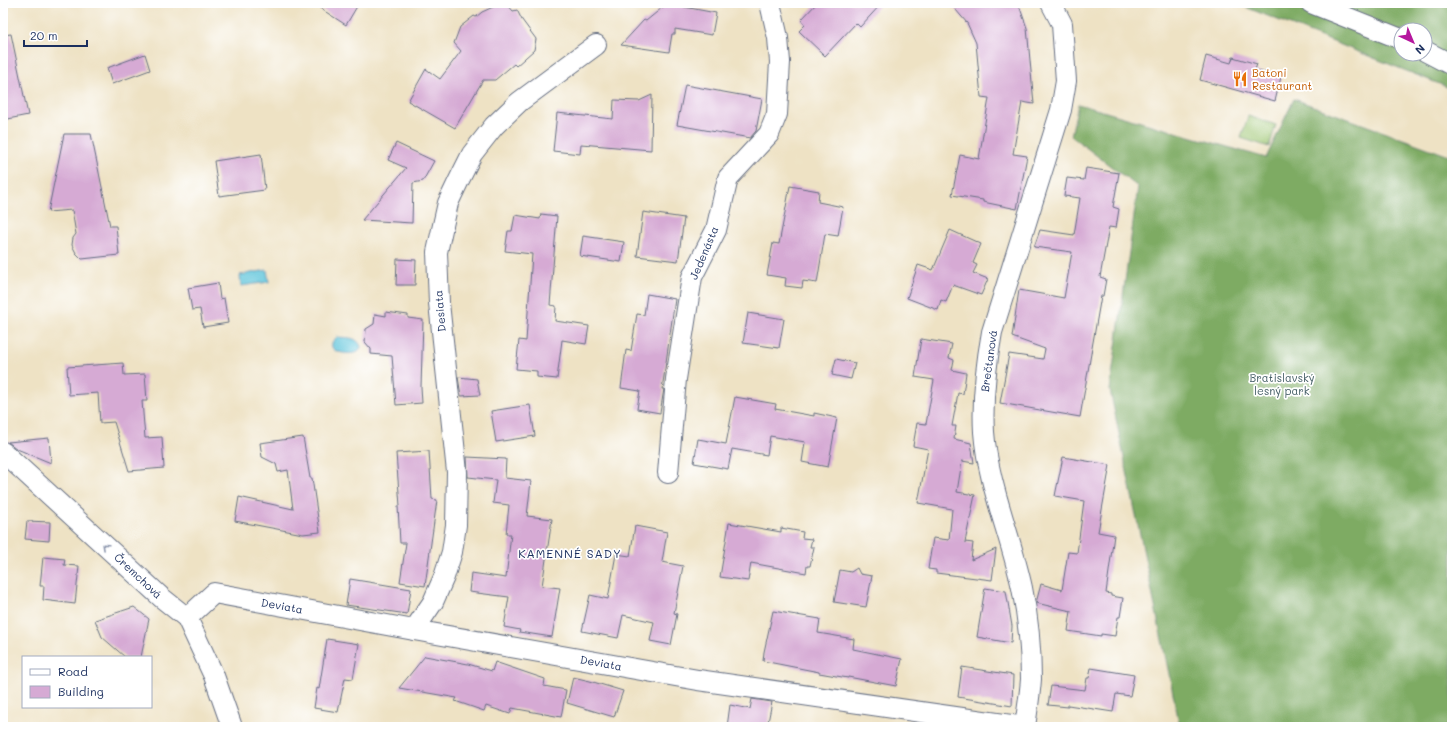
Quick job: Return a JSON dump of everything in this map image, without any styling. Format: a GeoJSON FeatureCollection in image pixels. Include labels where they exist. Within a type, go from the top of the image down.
{"type":"FeatureCollection","features":[{"type":"Feature","properties":{"kind":"street","name":"Jedenásta"},"geometry":{"type":"LineString","coordinates":[[668,473],[676,379],[692,277],[716,230],[728,178],[769,134],[777,114],[780,62],[778,38],[770,3]]}},
{"type":"Feature","properties":{"kind":"street","name":"Brečtanová"},"geometry":{"type":"LineString","coordinates":[[1025,727],[1031,680],[1027,618],[1022,588],[988,460],[984,432],[983,400],[986,366],[992,332],[1061,110],[1066,81],[1062,24],[1051,3]]}},
{"type":"Feature","properties":{"kind":"street"},"geometry":{"type":"LineString","coordinates":[[1311,3],[1393,36]]}},
{"type":"Feature","properties":{"kind":"street","name":"Desiata"},"geometry":{"type":"LineString","coordinates":[[414,630],[433,602],[444,577],[452,552],[456,525],[457,472],[438,304],[437,252],[448,203],[472,154],[494,126],[519,102],[596,45]]}},
{"type":"Feature","properties":{"kind":"street"},"geometry":{"type":"LineString","coordinates":[[1433,55],[1452,65]]}},
{"type":"Feature","properties":{"kind":"street","name":"Čremchová"},"geometry":{"type":"LineString","coordinates":[[3,452],[162,598],[188,618],[214,676],[232,727]]}},
{"type":"Feature","properties":{"kind":"street","name":"Deviata"},"geometry":{"type":"LineString","coordinates":[[188,618],[214,594],[698,680],[1025,727]]}},
{"type":"Feature","properties":{"kind":"green space"},"geometry":{"type":"Polygon","coordinates":[[[1235,3],[1452,3],[1452,89],[1235,3]]]}},
{"type":"Feature","properties":{"kind":"green space","name":"Bratislavský lesný park"},"geometry":{"type":"Polygon","coordinates":[[[1294,99],[1452,157],[1452,727],[1180,727],[1110,390],[1138,187],[1071,136],[1078,104],[1266,158],[1294,99]]]}},
{"type":"Feature","properties":{"kind":"green space"},"geometry":{"type":"Polygon","coordinates":[[[1248,116],[1276,125],[1269,147],[1241,138],[1248,116]]]}},
{"type":"Feature","properties":{"kind":"water"},"geometry":{"type":"Polygon","coordinates":[[[267,270],[269,282],[241,286],[240,275],[267,270]]]}},
{"type":"Feature","properties":{"kind":"water"},"geometry":{"type":"Polygon","coordinates":[[[337,337],[354,339],[361,347],[358,352],[354,353],[338,352],[332,346],[337,337]]]}},
{"type":"Feature","properties":{"kind":"building"},"geometry":{"type":"Polygon","coordinates":[[[312,3],[359,3],[346,25],[312,3]]]}},
{"type":"Feature","properties":{"kind":"building"},"geometry":{"type":"Polygon","coordinates":[[[502,3],[506,3],[513,11],[517,10],[522,20],[536,39],[534,50],[516,66],[514,64],[495,80],[483,80],[455,128],[408,101],[426,69],[440,79],[461,51],[454,43],[460,27],[474,16],[476,17],[482,12],[502,3]]]}},
{"type":"Feature","properties":{"kind":"building"},"geometry":{"type":"Polygon","coordinates":[[[668,3],[680,3],[679,6],[716,13],[712,35],[675,29],[675,34],[672,34],[669,52],[621,45],[644,20],[646,21],[668,3]]]}},
{"type":"Feature","properties":{"kind":"building"},"geometry":{"type":"Polygon","coordinates":[[[817,3],[882,3],[860,27],[856,23],[825,56],[799,31],[805,25],[801,20],[817,3]]]}},
{"type":"Feature","properties":{"kind":"building"},"geometry":{"type":"Polygon","coordinates":[[[950,3],[1017,3],[1027,28],[1034,104],[1022,102],[1013,154],[1027,156],[1017,209],[983,202],[983,200],[952,195],[960,155],[979,159],[989,98],[981,97],[976,43],[967,23],[950,3]]]}},
{"type":"Feature","properties":{"kind":"building"},"geometry":{"type":"Polygon","coordinates":[[[11,34],[28,115],[3,120],[3,35],[11,34]]]}},
{"type":"Feature","properties":{"kind":"building"},"geometry":{"type":"Polygon","coordinates":[[[145,54],[150,70],[112,84],[107,68],[145,54]]]}},
{"type":"Feature","properties":{"kind":"building","name":"Batoni Restaurant"},"geometry":{"type":"Polygon","coordinates":[[[1206,56],[1231,63],[1233,57],[1257,64],[1255,70],[1281,77],[1275,101],[1200,80],[1206,56]]]}},
{"type":"Feature","properties":{"kind":"building"},"geometry":{"type":"Polygon","coordinates":[[[685,85],[762,99],[756,131],[750,138],[677,125],[685,85]]]}},
{"type":"Feature","properties":{"kind":"building"},"geometry":{"type":"Polygon","coordinates":[[[652,95],[651,150],[581,144],[580,154],[553,151],[557,113],[613,119],[614,100],[639,101],[652,95]]]}},
{"type":"Feature","properties":{"kind":"building"},"geometry":{"type":"Polygon","coordinates":[[[64,134],[91,134],[110,226],[116,226],[119,255],[82,259],[76,253],[72,245],[73,238],[76,234],[72,210],[48,212],[64,134]]]}},
{"type":"Feature","properties":{"kind":"building"},"geometry":{"type":"Polygon","coordinates":[[[396,143],[434,161],[423,181],[413,183],[412,223],[362,220],[406,168],[388,160],[396,143]]]}},
{"type":"Feature","properties":{"kind":"building"},"geometry":{"type":"Polygon","coordinates":[[[261,154],[265,190],[219,196],[214,161],[261,154]]]}},
{"type":"Feature","properties":{"kind":"building"},"geometry":{"type":"Polygon","coordinates":[[[1086,168],[1119,173],[1113,207],[1119,209],[1116,228],[1109,227],[1100,277],[1106,279],[1103,296],[1101,296],[1080,417],[1000,403],[1009,354],[1043,359],[1045,349],[1012,337],[1019,290],[1064,298],[1072,252],[1034,247],[1040,230],[1074,235],[1080,198],[1064,196],[1067,178],[1084,180],[1086,168]]]}},
{"type":"Feature","properties":{"kind":"building"},"geometry":{"type":"Polygon","coordinates":[[[790,186],[819,191],[818,202],[843,207],[838,236],[825,234],[817,283],[803,281],[802,288],[785,286],[786,278],[767,275],[773,243],[779,244],[790,186]]]}},
{"type":"Feature","properties":{"kind":"building"},"geometry":{"type":"Polygon","coordinates":[[[643,212],[684,218],[678,261],[637,256],[643,212]]]}},
{"type":"Feature","properties":{"kind":"building"},"geometry":{"type":"Polygon","coordinates":[[[541,214],[557,216],[550,305],[556,306],[555,321],[589,326],[586,344],[562,340],[557,379],[537,377],[537,371],[516,369],[519,340],[526,341],[532,254],[505,251],[508,231],[512,231],[515,215],[540,219],[541,214]]]}},
{"type":"Feature","properties":{"kind":"building"},"geometry":{"type":"Polygon","coordinates":[[[950,230],[981,244],[973,263],[977,265],[973,273],[988,279],[981,295],[953,285],[946,302],[941,300],[938,310],[907,298],[918,265],[933,270],[950,230]]]}},
{"type":"Feature","properties":{"kind":"building"},"geometry":{"type":"Polygon","coordinates":[[[583,236],[624,242],[621,262],[580,256],[583,236]]]}},
{"type":"Feature","properties":{"kind":"building"},"geometry":{"type":"Polygon","coordinates":[[[397,259],[416,260],[415,285],[396,285],[397,259]]]}},
{"type":"Feature","properties":{"kind":"building"},"geometry":{"type":"Polygon","coordinates":[[[218,283],[220,299],[224,298],[228,323],[203,327],[200,309],[192,310],[188,288],[218,283]]]}},
{"type":"Feature","properties":{"kind":"building"},"geometry":{"type":"Polygon","coordinates":[[[647,294],[675,299],[660,413],[637,409],[640,391],[621,388],[626,350],[631,351],[637,314],[644,315],[647,294]]]}},
{"type":"Feature","properties":{"kind":"building"},"geometry":{"type":"Polygon","coordinates":[[[386,312],[408,315],[408,318],[423,320],[422,403],[396,405],[392,356],[371,354],[371,349],[365,342],[366,329],[374,324],[375,314],[386,316],[386,312]]]}},
{"type":"Feature","properties":{"kind":"building"},"geometry":{"type":"Polygon","coordinates":[[[748,313],[784,319],[779,348],[743,343],[748,313]]]}},
{"type":"Feature","properties":{"kind":"building"},"geometry":{"type":"Polygon","coordinates":[[[921,339],[952,344],[949,358],[954,360],[952,370],[966,373],[963,394],[958,393],[952,426],[956,426],[954,439],[971,443],[974,463],[962,461],[957,492],[975,495],[965,542],[973,543],[971,560],[996,549],[992,580],[936,573],[936,570],[928,569],[933,538],[949,540],[952,509],[918,503],[928,449],[913,446],[917,423],[926,424],[934,380],[915,377],[921,339]]]}},
{"type":"Feature","properties":{"kind":"building"},"geometry":{"type":"Polygon","coordinates":[[[836,359],[855,363],[851,379],[832,375],[836,359]]]}},
{"type":"Feature","properties":{"kind":"building"},"geometry":{"type":"Polygon","coordinates":[[[123,363],[124,375],[145,374],[147,401],[142,401],[145,438],[162,437],[164,468],[129,471],[114,422],[100,423],[98,393],[69,395],[67,367],[123,363]]]}},
{"type":"Feature","properties":{"kind":"building"},"geometry":{"type":"Polygon","coordinates":[[[458,377],[477,379],[480,395],[461,396],[458,377]]]}},
{"type":"Feature","properties":{"kind":"building"},"geometry":{"type":"Polygon","coordinates":[[[735,397],[776,404],[775,409],[814,416],[814,413],[837,418],[828,467],[802,462],[805,442],[770,436],[767,455],[732,449],[728,469],[694,463],[698,439],[726,444],[735,397]]]}},
{"type":"Feature","properties":{"kind":"building"},"geometry":{"type":"Polygon","coordinates":[[[530,405],[535,436],[496,442],[491,411],[530,405]]]}},
{"type":"Feature","properties":{"kind":"building"},"geometry":{"type":"Polygon","coordinates":[[[303,437],[310,478],[312,478],[320,532],[303,534],[235,521],[239,497],[293,509],[288,470],[278,472],[276,464],[262,457],[260,443],[303,437]]]}},
{"type":"Feature","properties":{"kind":"building"},"geometry":{"type":"Polygon","coordinates":[[[49,438],[51,463],[17,449],[8,442],[49,438]]]}},
{"type":"Feature","properties":{"kind":"building"},"geometry":{"type":"Polygon","coordinates":[[[429,451],[432,499],[437,500],[425,586],[400,582],[406,543],[400,543],[398,506],[400,506],[396,453],[429,451]]]}},
{"type":"Feature","properties":{"kind":"building"},"geometry":{"type":"Polygon","coordinates":[[[467,457],[506,459],[505,478],[531,481],[527,516],[552,519],[542,586],[560,588],[552,637],[519,632],[520,630],[504,627],[509,597],[469,592],[471,573],[506,578],[511,534],[506,534],[509,505],[493,503],[496,480],[468,477],[467,457]]]}},
{"type":"Feature","properties":{"kind":"building"},"geometry":{"type":"Polygon","coordinates":[[[1063,457],[1110,465],[1098,532],[1114,535],[1106,593],[1111,594],[1111,596],[1123,598],[1115,636],[1101,634],[1101,636],[1068,631],[1071,611],[1036,603],[1041,584],[1062,590],[1068,552],[1077,553],[1084,501],[1055,496],[1063,457]]]}},
{"type":"Feature","properties":{"kind":"building"},"geometry":{"type":"Polygon","coordinates":[[[27,521],[50,522],[49,541],[25,539],[27,521]]]}},
{"type":"Feature","properties":{"kind":"building"},"geometry":{"type":"Polygon","coordinates":[[[729,523],[781,532],[781,528],[803,532],[802,538],[812,539],[810,547],[814,547],[810,566],[807,566],[806,573],[751,563],[748,581],[720,577],[729,523]]]}},
{"type":"Feature","properties":{"kind":"building"},"geometry":{"type":"Polygon","coordinates":[[[635,526],[667,532],[662,562],[683,566],[674,613],[677,614],[671,645],[650,641],[654,622],[623,615],[618,638],[582,631],[590,595],[608,599],[616,554],[630,556],[635,526]]]}},
{"type":"Feature","properties":{"kind":"building"},"geometry":{"type":"Polygon","coordinates":[[[43,557],[65,559],[64,565],[79,566],[75,604],[43,600],[44,586],[40,586],[43,557]]]}},
{"type":"Feature","properties":{"kind":"building"},"geometry":{"type":"Polygon","coordinates":[[[857,568],[860,574],[872,576],[866,607],[834,602],[840,570],[851,572],[857,568]]]}},
{"type":"Feature","properties":{"kind":"building"},"geometry":{"type":"Polygon","coordinates":[[[350,579],[411,589],[407,614],[346,605],[350,579]]]}},
{"type":"Feature","properties":{"kind":"building"},"geometry":{"type":"Polygon","coordinates":[[[985,588],[1006,591],[1012,626],[1011,643],[977,637],[985,588]]]}},
{"type":"Feature","properties":{"kind":"building"},"geometry":{"type":"Polygon","coordinates":[[[134,607],[149,619],[141,656],[124,656],[102,637],[95,620],[134,607]]]}},
{"type":"Feature","properties":{"kind":"building"},"geometry":{"type":"Polygon","coordinates":[[[773,611],[820,619],[818,633],[854,639],[853,649],[902,659],[896,686],[819,673],[763,661],[773,611]]]}},
{"type":"Feature","properties":{"kind":"building"},"geometry":{"type":"Polygon","coordinates":[[[327,639],[359,644],[353,679],[345,678],[338,712],[314,708],[317,688],[319,689],[327,639]]]}},
{"type":"Feature","properties":{"kind":"building"},"geometry":{"type":"Polygon","coordinates":[[[425,656],[468,664],[492,671],[495,662],[545,679],[544,686],[566,690],[561,717],[512,708],[510,714],[486,706],[484,711],[455,701],[457,698],[399,688],[425,656]]]}},
{"type":"Feature","properties":{"kind":"building"},"geometry":{"type":"Polygon","coordinates":[[[962,667],[1013,675],[1012,706],[958,697],[962,667]]]}},
{"type":"Feature","properties":{"kind":"building"},"geometry":{"type":"Polygon","coordinates":[[[1091,668],[1134,675],[1130,696],[1116,694],[1113,712],[1068,705],[1068,707],[1048,705],[1051,686],[1085,690],[1087,678],[1089,678],[1091,668]]]}},
{"type":"Feature","properties":{"kind":"building"},"geometry":{"type":"Polygon","coordinates":[[[573,677],[623,691],[614,717],[567,703],[573,677]]]}},
{"type":"Feature","properties":{"kind":"building"},"geometry":{"type":"Polygon","coordinates":[[[752,699],[772,702],[767,727],[727,727],[730,705],[750,709],[752,699]]]}},
{"type":"Feature","properties":{"kind":"place","name":"Batoni Restaurant"},"geometry":{"type":"Point","coordinates":[1240,79]}},
{"type":"Feature","properties":{"kind":"district","name":"KAMENNÉ SADY"},"geometry":{"type":"Point","coordinates":[570,554]}}]}
